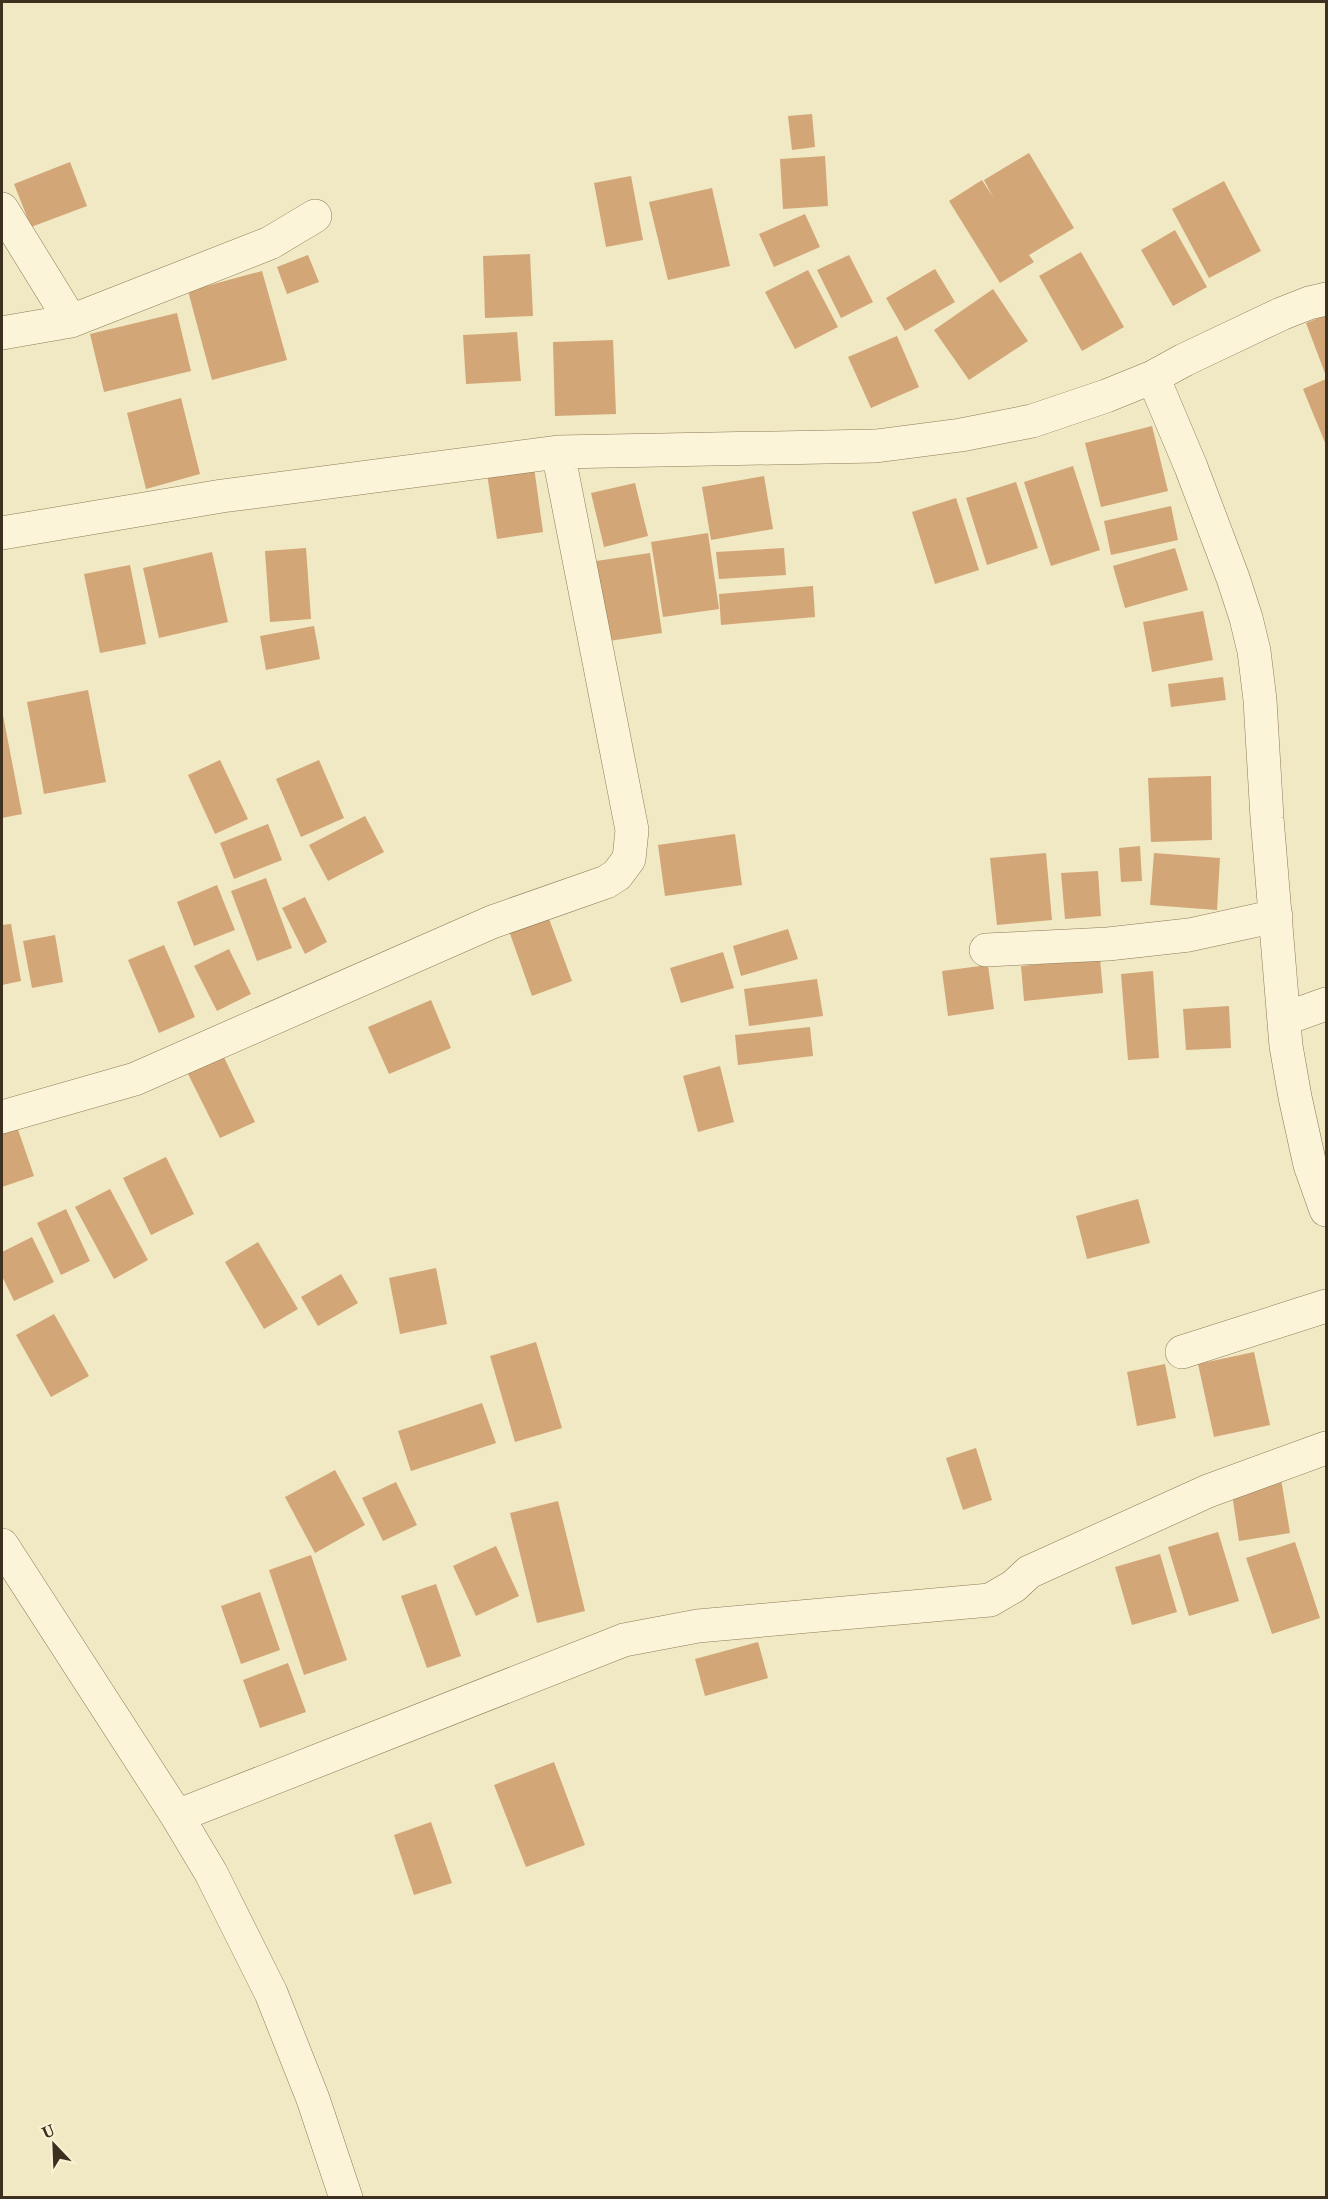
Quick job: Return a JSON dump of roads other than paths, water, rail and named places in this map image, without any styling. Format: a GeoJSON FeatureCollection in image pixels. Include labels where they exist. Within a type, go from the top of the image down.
{"type":"FeatureCollection","features":[{"type":"Feature","properties":{"kind":"street"},"geometry":{"type":"LineString","coordinates":[[2,209],[71,321]]}},
{"type":"Feature","properties":{"kind":"street"},"geometry":{"type":"LineString","coordinates":[[2,333],[71,321],[270,243],[315,216]]}},
{"type":"Feature","properties":{"kind":"street"},"geometry":{"type":"LineString","coordinates":[[2,533],[222,496],[558,452],[876,446],[961,435],[1032,421],[1106,396],[1153,377],[1272,318],[1309,303],[1326,299]]}},
{"type":"Feature","properties":{"kind":"street"},"geometry":{"type":"LineString","coordinates":[[1153,377],[1191,466],[1223,550],[1249,629],[1260,700],[1267,818],[1286,1046],[1310,1165],[1326,1210]]}},
{"type":"Feature","properties":{"kind":"street"},"geometry":{"type":"LineString","coordinates":[[2,1117],[135,1079],[492,922],[606,882],[623,870],[629,859],[632,830],[558,452]]}},
{"type":"Feature","properties":{"kind":"street"},"geometry":{"type":"LineString","coordinates":[[986,950],[1108,944],[1189,935],[1276,916]]}},
{"type":"Feature","properties":{"kind":"street"},"geometry":{"type":"LineString","coordinates":[[1284,1019],[1326,1004]]}},
{"type":"Feature","properties":{"kind":"street"},"geometry":{"type":"LineString","coordinates":[[1182,1353],[1326,1306]]}},
{"type":"Feature","properties":{"kind":"street"},"geometry":{"type":"LineString","coordinates":[[177,1816],[624,1640],[698,1626],[990,1600],[1014,1586],[1029,1572],[1208,1491],[1326,1448]]}},
{"type":"Feature","properties":{"kind":"street"},"geometry":{"type":"LineString","coordinates":[[2,1545],[177,1816],[211,1874],[271,1993],[313,2099],[346,2198]]}}]}
